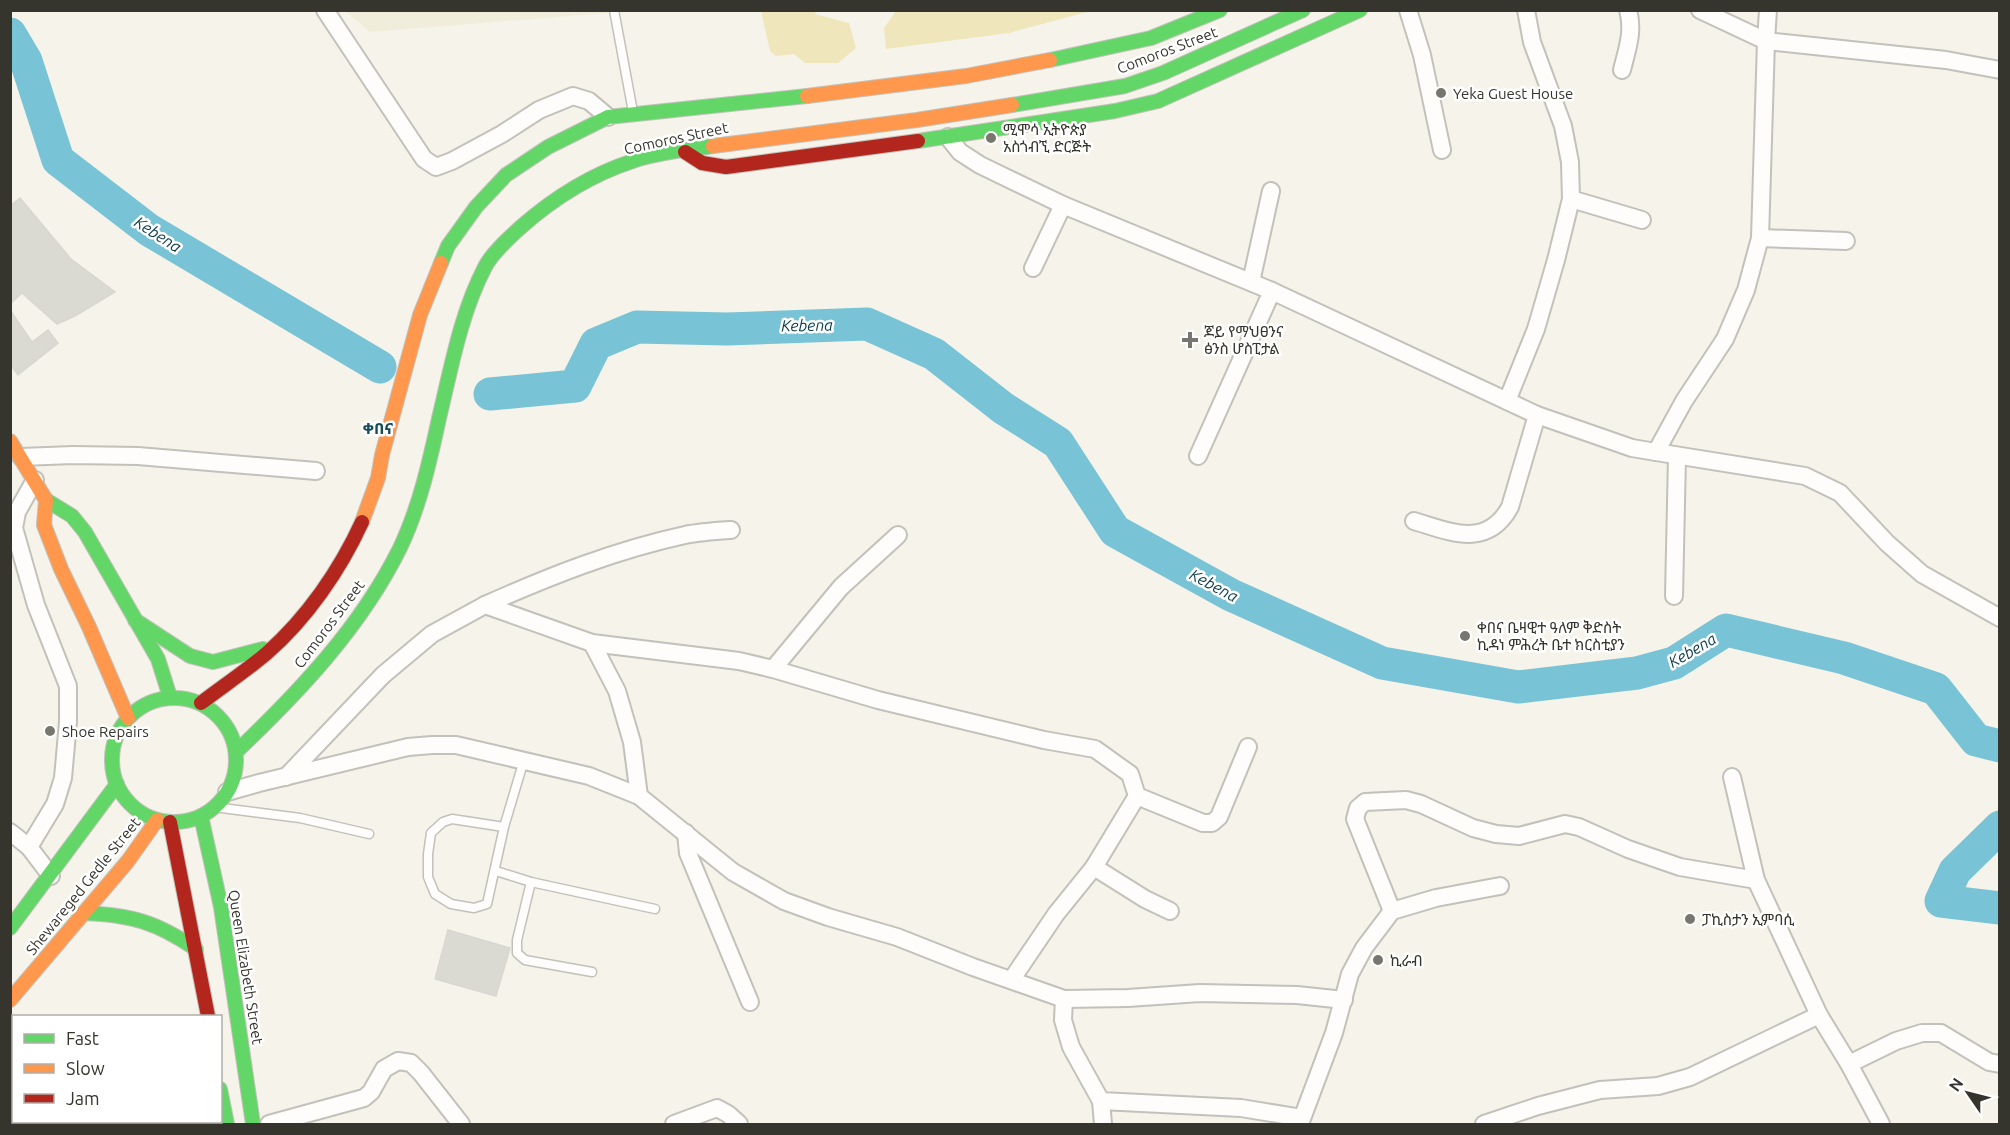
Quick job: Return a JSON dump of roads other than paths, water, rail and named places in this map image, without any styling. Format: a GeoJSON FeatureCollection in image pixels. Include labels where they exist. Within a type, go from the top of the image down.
{"type":"FeatureCollection","features":[{"type":"Feature","properties":{"kind":"main road","name":"Comoros Street"},"geometry":{"type":"LineString","coordinates":[[201,703],[276,645],[303,615],[333,574],[347,550],[360,526],[381,472],[381,455],[420,315],[448,246],[476,207],[506,175],[548,147],[608,117],[850,92],[966,76],[1088,53],[1151,38],[1220,10]]}},
{"type":"Feature","properties":{"kind":"main road","name":"Comoros Street"},"geometry":{"type":"LineString","coordinates":[[236,752],[318,669],[366,606],[400,548],[422,491],[464,316],[486,266],[513,235],[546,205],[587,179],[635,160],[727,142],[917,120],[1125,86],[1163,73],[1303,10]]}},
{"type":"Feature","properties":{"kind":"main road"},"geometry":{"type":"LineString","coordinates":[[685,152],[702,163],[726,167],[948,137],[1115,111],[1158,101],[1360,10]]}},
{"type":"Feature","properties":{"kind":"main road"},"geometry":{"type":"LineString","coordinates":[[10,441],[46,500],[72,516],[85,532],[158,659],[170,697]]}},
{"type":"Feature","properties":{"kind":"main road"},"geometry":{"type":"LineString","coordinates":[[46,500],[44,525],[61,569],[128,718]]}},
{"type":"Feature","properties":{"kind":"main road"},"geometry":{"type":"LineString","coordinates":[[135,620],[190,656],[213,662],[276,645]]}},
{"type":"Feature","properties":{"kind":"main road"},"geometry":{"type":"LineString","coordinates":[[170,697],[181,697],[201,703],[218,715],[231,732],[236,752],[235,773],[227,792],[214,807],[201,816],[186,821],[164,821],[141,812],[127,800],[117,784],[112,766],[113,748],[128,718],[140,707],[170,697]]}},
{"type":"Feature","properties":{"kind":"main road","name":"Shewareged Gedle Street"},"geometry":{"type":"LineString","coordinates":[[10,928],[51,876],[75,839],[117,784]]}},
{"type":"Feature","properties":{"kind":"main road","name":"Queen Elizabeth Street"},"geometry":{"type":"LineString","coordinates":[[201,816],[221,907],[253,1125]]}},
{"type":"Feature","properties":{"kind":"main road"},"geometry":{"type":"LineString","coordinates":[[164,821],[195,949],[208,1015]]}},
{"type":"Feature","properties":{"kind":"main road","name":"Shewareged Gedle Street"},"geometry":{"type":"LineString","coordinates":[[10,1000],[164,821]]}},
{"type":"Feature","properties":{"kind":"main road"},"geometry":{"type":"LineString","coordinates":[[84,913],[117,914],[147,921],[195,949]]}},
{"type":"Feature","properties":{"kind":"main road"},"geometry":{"type":"LineString","coordinates":[[222,1099],[227,1125]]}},
{"type":"Feature","properties":{"kind":"street"},"geometry":{"type":"LineString","coordinates":[[325,10],[424,159],[436,167],[502,134],[539,110],[573,96],[589,101],[608,117]]}},
{"type":"Feature","properties":{"kind":"street"},"geometry":{"type":"LineString","coordinates":[[1408,10],[1422,55],[1442,150]]}},
{"type":"Feature","properties":{"kind":"street"},"geometry":{"type":"LineString","coordinates":[[1508,401],[1536,329],[1571,200],[1570,162],[1563,126],[1532,42],[1526,10]]}},
{"type":"Feature","properties":{"kind":"street"},"geometry":{"type":"LineString","coordinates":[[1622,70],[1631,37],[1628,10]]}},
{"type":"Feature","properties":{"kind":"street"},"geometry":{"type":"LineString","coordinates":[[1700,10],[1766,41],[1946,60],[2000,69]]}},
{"type":"Feature","properties":{"kind":"street"},"geometry":{"type":"LineString","coordinates":[[1656,453],[1684,401],[1725,339],[1746,290],[1760,238],[1763,95],[1768,10]]}},
{"type":"Feature","properties":{"kind":"street"},"geometry":{"type":"LineString","coordinates":[[948,137],[960,152],[980,165],[1063,205],[1272,291],[1537,415],[1632,448],[1805,476],[1826,484],[1840,493],[1887,543],[1922,574],[2000,618]]}},
{"type":"Feature","properties":{"kind":"street"},"geometry":{"type":"LineString","coordinates":[[1251,282],[1271,191]]}},
{"type":"Feature","properties":{"kind":"street"},"geometry":{"type":"LineString","coordinates":[[1571,200],[1642,220]]}},
{"type":"Feature","properties":{"kind":"street"},"geometry":{"type":"LineString","coordinates":[[1033,268],[1063,205]]}},
{"type":"Feature","properties":{"kind":"street"},"geometry":{"type":"LineString","coordinates":[[1760,238],[1846,241]]}},
{"type":"Feature","properties":{"kind":"street"},"geometry":{"type":"LineString","coordinates":[[1198,456],[1272,291]]}},
{"type":"Feature","properties":{"kind":"street"},"geometry":{"type":"LineString","coordinates":[[1414,521],[1456,534],[1481,533],[1491,529],[1504,518],[1510,507],[1537,415]]}},
{"type":"Feature","properties":{"kind":"street"},"geometry":{"type":"LineString","coordinates":[[21,457],[138,456],[316,471]]}},
{"type":"Feature","properties":{"kind":"street"},"geometry":{"type":"LineString","coordinates":[[1674,596],[1677,457]]}},
{"type":"Feature","properties":{"kind":"street"},"geometry":{"type":"LineString","coordinates":[[28,848],[55,804],[63,778],[68,722],[68,686],[36,605],[14,528],[17,512],[35,480]]}},
{"type":"Feature","properties":{"kind":"street"},"geometry":{"type":"LineString","coordinates":[[286,777],[383,675],[432,634],[485,605],[553,575],[604,557],[686,535],[731,530]]}},
{"type":"Feature","properties":{"kind":"street"},"geometry":{"type":"LineString","coordinates":[[773,669],[841,587],[898,536]]}},
{"type":"Feature","properties":{"kind":"street"},"geometry":{"type":"LineString","coordinates":[[485,605],[592,643],[739,661],[878,700],[1044,740],[1095,749],[1130,774],[1137,796],[1094,867],[1056,914],[1012,979]]}},
{"type":"Feature","properties":{"kind":"street"},"geometry":{"type":"LineString","coordinates":[[592,643],[617,691],[632,742],[639,796]]}},
{"type":"Feature","properties":{"kind":"street"},"geometry":{"type":"LineString","coordinates":[[227,792],[408,747],[456,745],[589,776],[639,796],[733,872],[784,901],[828,917],[897,937],[1064,999],[1128,998],[1200,993],[1297,994],[1344,1000]]}},
{"type":"Feature","properties":{"kind":"street"},"geometry":{"type":"LineString","coordinates":[[1137,796],[1203,823],[1212,823],[1220,817],[1248,747]]}},
{"type":"Feature","properties":{"kind":"street"},"geometry":{"type":"LineString","coordinates":[[1732,777],[1756,880],[1819,1015],[1849,1064],[1881,1125]]}},
{"type":"Feature","properties":{"kind":"street"},"geometry":{"type":"LineString","coordinates":[[1392,911],[1355,819],[1358,808],[1365,802],[1406,800],[1421,804],[1473,828],[1496,834],[1519,836],[1565,824],[1579,827],[1628,849],[1680,867],[1756,880]]}},
{"type":"Feature","properties":{"kind":"street"},"geometry":{"type":"LineString","coordinates":[[10,832],[28,848],[51,876]]}},
{"type":"Feature","properties":{"kind":"street"},"geometry":{"type":"LineString","coordinates":[[686,833],[688,853],[750,1002]]}},
{"type":"Feature","properties":{"kind":"street"},"geometry":{"type":"LineString","coordinates":[[1094,867],[1145,899],[1170,911]]}},
{"type":"Feature","properties":{"kind":"street"},"geometry":{"type":"LineString","coordinates":[[1101,1101],[1241,1108],[1301,1121],[1334,1033],[1350,974],[1364,948],[1392,911],[1436,898],[1500,886]]}},
{"type":"Feature","properties":{"kind":"street"},"geometry":{"type":"LineString","coordinates":[[1064,999],[1063,1020],[1071,1047],[1101,1101],[1103,1125]]}},
{"type":"Feature","properties":{"kind":"street"},"geometry":{"type":"LineString","coordinates":[[1484,1125],[1538,1106],[1600,1090],[1658,1086],[1690,1077],[1819,1015]]}},
{"type":"Feature","properties":{"kind":"street"},"geometry":{"type":"LineString","coordinates":[[1849,1064],[1896,1041],[1922,1033],[1941,1033],[1989,1062],[2000,1064]]}},
{"type":"Feature","properties":{"kind":"street"},"geometry":{"type":"LineString","coordinates":[[269,1125],[363,1098],[371,1092],[384,1069],[398,1060],[411,1064],[421,1073],[461,1125]]}},
{"type":"Feature","properties":{"kind":"street"},"geometry":{"type":"LineString","coordinates":[[674,1125],[717,1108],[728,1114],[739,1125]]}},
{"type":"Feature","properties":{"kind":"lane"},"geometry":{"type":"LineString","coordinates":[[614,10],[634,115]]}},
{"type":"Feature","properties":{"kind":"lane"},"geometry":{"type":"LineString","coordinates":[[504,827],[452,819],[443,822],[431,833],[428,877],[435,894],[451,904],[474,908],[487,904],[504,827],[524,760]]}},
{"type":"Feature","properties":{"kind":"lane"},"geometry":{"type":"LineString","coordinates":[[214,807],[300,818],[369,834]]}},
{"type":"Feature","properties":{"kind":"lane"},"geometry":{"type":"LineString","coordinates":[[496,871],[531,882],[655,909]]}},
{"type":"Feature","properties":{"kind":"lane"},"geometry":{"type":"LineString","coordinates":[[531,882],[517,940],[517,953],[525,960],[592,972]]}},
{"type":"Feature","properties":{"kind":"waterway","name":"Kebena"},"geometry":{"type":"LineString","coordinates":[[10,34],[26,61],[58,160],[149,230],[380,367]]}},
{"type":"Feature","properties":{"kind":"waterway","name":"Kebena"},"geometry":{"type":"LineString","coordinates":[[490,394],[575,386],[596,344],[637,327],[727,329],[867,324],[934,354],[1003,408],[1058,443],[1115,531],[1231,595],[1382,663],[1518,687],[1637,673],[1674,663],[1726,630],[1844,658],[1936,689],[1976,740],[2000,746]]}},
{"type":"Feature","properties":{"kind":"waterway","name":"Kebena"},"geometry":{"type":"LineString","coordinates":[[2000,827],[1955,871],[1941,901],[2000,908]]}},
{"type":"Feature","properties":{"kind":"place","name":"Yeka Guest House"},"geometry":{"type":"Point","coordinates":[1441,93]}},
{"type":"Feature","properties":{"kind":"place","name":"ሚሞሳ ኢትዮጵያ አስጎብኚ ድርጅት"},"geometry":{"type":"Point","coordinates":[991,138]}},
{"type":"Feature","properties":{"kind":"place","name":"ጆይ የማህፀንና ፅንስ ሆስፒታል"},"geometry":{"type":"Point","coordinates":[1190,340]}},
{"type":"Feature","properties":{"kind":"place","name":"ቀበና ቤዛዊተ ዓለም ቅድስት ኪዳነ ምሕረት ቤተ ክርስቲያን"},"geometry":{"type":"Point","coordinates":[1465,636]}},
{"type":"Feature","properties":{"kind":"place","name":"Shoe Repairs"},"geometry":{"type":"Point","coordinates":[50,731]}},
{"type":"Feature","properties":{"kind":"place","name":"ፓኪስታን ኢምባሲ"},"geometry":{"type":"Point","coordinates":[1690,919]}},
{"type":"Feature","properties":{"kind":"place","name":"ኪራብ"},"geometry":{"type":"Point","coordinates":[1378,960]}},
{"type":"Feature","properties":{"kind":"district","name":"ቀበና"},"geometry":{"type":"Point","coordinates":[378,428]}}]}
